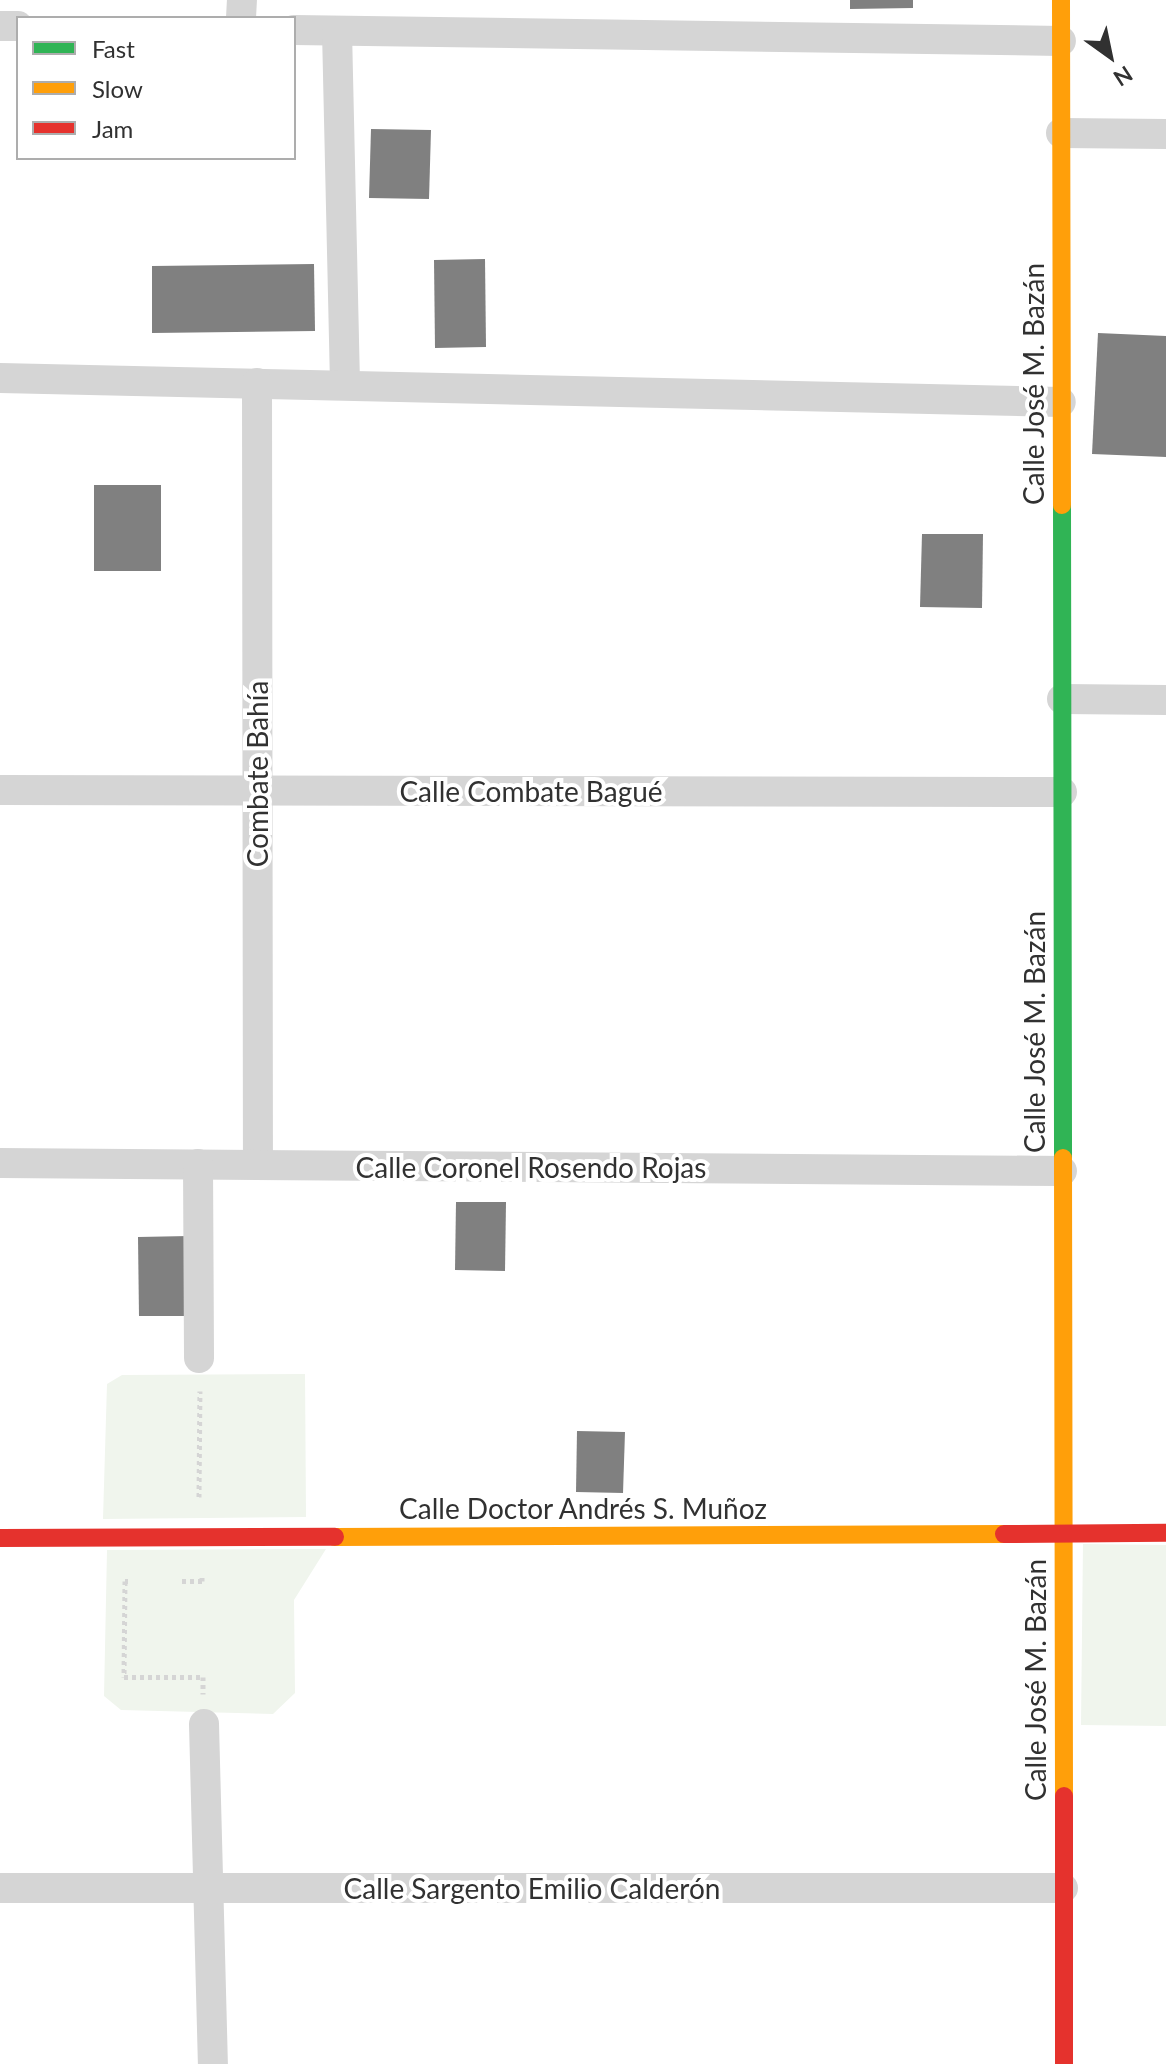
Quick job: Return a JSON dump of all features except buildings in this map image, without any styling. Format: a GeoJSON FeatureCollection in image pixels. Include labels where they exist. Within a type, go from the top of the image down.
{"type":"FeatureCollection","features":[{"type":"Feature","properties":{"kind":"street","name":"Calle José M. Bazán"},"geometry":{"type":"LineString","coordinates":[[1061,0],[1064,2064]]}},
{"type":"Feature","properties":{"kind":"street"},"geometry":{"type":"LineString","coordinates":[[296,30],[1061,41]]}},
{"type":"Feature","properties":{"kind":"street"},"geometry":{"type":"LineString","coordinates":[[337,31],[345,385]]}},
{"type":"Feature","properties":{"kind":"street"},"geometry":{"type":"LineString","coordinates":[[1061,133],[1166,134]]}},
{"type":"Feature","properties":{"kind":"street"},"geometry":{"type":"LineString","coordinates":[[0,378],[1061,402]]}},
{"type":"Feature","properties":{"kind":"street","name":"Combate Bahía"},"geometry":{"type":"LineString","coordinates":[[257,383],[258,1165]]}},
{"type":"Feature","properties":{"kind":"street"},"geometry":{"type":"LineString","coordinates":[[1062,699],[1166,700]]}},
{"type":"Feature","properties":{"kind":"street","name":"Calle Combate Bagué"},"geometry":{"type":"LineString","coordinates":[[0,790],[1062,792]]}},
{"type":"Feature","properties":{"kind":"street","name":"Calle Coronel Rosendo Rojas"},"geometry":{"type":"LineString","coordinates":[[0,1163],[1062,1171]]}},
{"type":"Feature","properties":{"kind":"street"},"geometry":{"type":"LineString","coordinates":[[198,1164],[199,1358]]}},
{"type":"Feature","properties":{"kind":"street","name":"Calle Doctor Andrés S. Muñoz"},"geometry":{"type":"LineString","coordinates":[[0,1538],[1166,1533]]}},
{"type":"Feature","properties":{"kind":"street"},"geometry":{"type":"LineString","coordinates":[[204,1724],[213,2064]]}},
{"type":"Feature","properties":{"kind":"street","name":"Calle Sargento Emilio Calderón"},"geometry":{"type":"LineString","coordinates":[[0,1888],[1063,1888]]}},
{"type":"Feature","properties":{"kind":"shaded area"},"geometry":{"type":"Polygon","coordinates":[[[305,1374],[306,1517],[103,1519],[107,1384],[122,1375],[305,1374]]]}},
{"type":"Feature","properties":{"kind":"shaded area"},"geometry":{"type":"Polygon","coordinates":[[[1083,1544],[1166,1545],[1166,1726],[1081,1725],[1083,1544]]]}},
{"type":"Feature","properties":{"kind":"shaded area"},"geometry":{"type":"Polygon","coordinates":[[[326,1549],[294,1600],[295,1693],[273,1714],[121,1710],[104,1696],[107,1550],[326,1549]]]}},
{"type":"Feature","properties":{"kind":"traffic: fast"},"geometry":{"type":"LineString","coordinates":[[1062,505],[1063,1158]]}},
{"type":"Feature","properties":{"kind":"traffic: slow"},"geometry":{"type":"LineString","coordinates":[[1061,0],[1062,505]]}},
{"type":"Feature","properties":{"kind":"traffic: slow"},"geometry":{"type":"LineString","coordinates":[[1063,1158],[1064,1796]]}},
{"type":"Feature","properties":{"kind":"traffic: slow"},"geometry":{"type":"LineString","coordinates":[[335,1537],[1004,1534]]}},
{"type":"Feature","properties":{"kind":"traffic: jam"},"geometry":{"type":"LineString","coordinates":[[1004,1534],[1166,1533]]}},
{"type":"Feature","properties":{"kind":"traffic: jam"},"geometry":{"type":"LineString","coordinates":[[0,1538],[335,1537]]}},
{"type":"Feature","properties":{"kind":"traffic: jam"},"geometry":{"type":"LineString","coordinates":[[1064,1796],[1064,2064]]}}]}
